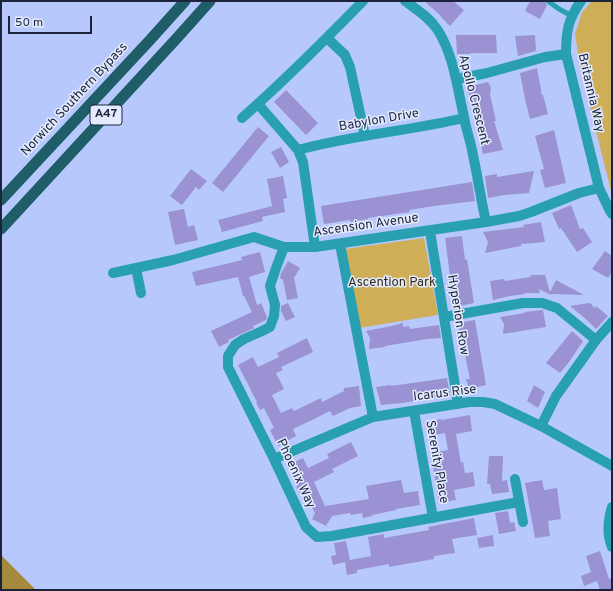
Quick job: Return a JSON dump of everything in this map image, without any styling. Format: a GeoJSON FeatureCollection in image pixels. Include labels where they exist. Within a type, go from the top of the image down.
{"type":"FeatureCollection","features":[{"type":"Feature","properties":{"kind":"highway","name":"Norwich Southern Bypass"},"geometry":{"type":"LineString","coordinates":[[1,200],[150,40],[184,1]]}},
{"type":"Feature","properties":{"kind":"highway","name":"A47"},"geometry":{"type":"LineString","coordinates":[[1,229],[210,1]]}},
{"type":"Feature","properties":{"kind":"street"},"geometry":{"type":"LineString","coordinates":[[242,118],[327,38],[363,1]]}},
{"type":"Feature","properties":{"kind":"street","name":"Apollo Crescent"},"geometry":{"type":"LineString","coordinates":[[405,1],[427,18],[436,28],[447,48],[457,79],[486,222]]}},
{"type":"Feature","properties":{"kind":"street","name":"Britannia Way"},"geometry":{"type":"LineString","coordinates":[[581,1],[568,26],[566,54],[599,188],[612,214]]}},
{"type":"Feature","properties":{"kind":"street"},"geometry":{"type":"LineString","coordinates":[[327,38],[345,55],[350,67],[365,136]]}},
{"type":"Feature","properties":{"kind":"street"},"geometry":{"type":"LineString","coordinates":[[457,79],[566,54]]}},
{"type":"Feature","properties":{"kind":"street"},"geometry":{"type":"LineString","coordinates":[[258,104],[298,150],[302,162],[315,247]]}},
{"type":"Feature","properties":{"kind":"street","name":"Babylon Drive"},"geometry":{"type":"LineString","coordinates":[[298,150],[464,118]]}},
{"type":"Feature","properties":{"kind":"street","name":"Ascension Avenue"},"geometry":{"type":"LineString","coordinates":[[113,273],[172,260],[254,237],[284,247],[315,247],[486,222],[519,216],[579,193],[599,188]]}},
{"type":"Feature","properties":{"kind":"street","name":"Hyperion Row"},"geometry":{"type":"LineString","coordinates":[[430,231],[458,404]]}},
{"type":"Feature","properties":{"kind":"street"},"geometry":{"type":"LineString","coordinates":[[340,244],[373,417]]}},
{"type":"Feature","properties":{"kind":"street","name":"Phoenix Way"},"geometry":{"type":"LineString","coordinates":[[284,247],[270,286],[275,305],[274,316],[270,327],[244,338],[235,345],[228,356],[228,367],[306,527],[317,537],[332,536],[519,502]]}},
{"type":"Feature","properties":{"kind":"street"},"geometry":{"type":"LineString","coordinates":[[136,268],[142,293]]}},
{"type":"Feature","properties":{"kind":"street"},"geometry":{"type":"LineString","coordinates":[[444,317],[523,303],[542,303],[557,308],[596,340]]}},
{"type":"Feature","properties":{"kind":"street"},"geometry":{"type":"LineString","coordinates":[[541,426],[556,396],[596,340],[612,322]]}},
{"type":"Feature","properties":{"kind":"street","name":"Icarus Rise"},"geometry":{"type":"LineString","coordinates":[[274,459],[373,417],[414,410],[483,402],[495,404],[541,426],[612,466]]}},
{"type":"Feature","properties":{"kind":"street","name":"Serenity Place"},"geometry":{"type":"LineString","coordinates":[[414,410],[433,518]]}},
{"type":"Feature","properties":{"kind":"street"},"geometry":{"type":"LineString","coordinates":[[515,479],[523,522]]}},
{"type":"Feature","properties":{"kind":"street"},"geometry":{"type":"LineString","coordinates":[[612,507],[609,523],[612,547]]}},
{"type":"Feature","properties":{"kind":"lane"},"geometry":{"type":"LineString","coordinates":[[548,1],[572,16]]}},
{"type":"Feature","properties":{"kind":"green space"},"geometry":{"type":"Polygon","coordinates":[[[592,1],[612,1],[612,195],[580,66],[575,34],[582,12],[592,1]]]}},
{"type":"Feature","properties":{"kind":"green space","name":"Ascention Park"},"geometry":{"type":"Polygon","coordinates":[[[424,238],[438,315],[359,328],[345,249],[424,238]]]}},
{"type":"Feature","properties":{"kind":"shaded area"},"geometry":{"type":"Polygon","coordinates":[[[1,555],[36,590],[1,590],[1,555]]]}},
{"type":"Feature","properties":{"kind":"building"},"geometry":{"type":"Polygon","coordinates":[[[424,1],[453,1],[464,10],[450,26],[424,1]]]}},
{"type":"Feature","properties":{"kind":"building"},"geometry":{"type":"Polygon","coordinates":[[[530,1],[544,1],[547,5],[540,19],[525,11],[530,1]]]}},
{"type":"Feature","properties":{"kind":"building"},"geometry":{"type":"Polygon","coordinates":[[[456,35],[496,35],[497,53],[457,54],[456,35]]]}},
{"type":"Feature","properties":{"kind":"building"},"geometry":{"type":"Polygon","coordinates":[[[535,35],[536,51],[518,56],[515,36],[535,35]]]}},
{"type":"Feature","properties":{"kind":"building"},"geometry":{"type":"Polygon","coordinates":[[[537,68],[542,95],[548,114],[530,119],[520,73],[537,68]]]}},
{"type":"Feature","properties":{"kind":"building"},"geometry":{"type":"Polygon","coordinates":[[[488,82],[491,88],[490,94],[496,121],[494,121],[503,150],[483,154],[476,116],[467,87],[488,82]]]}},
{"type":"Feature","properties":{"kind":"building"},"geometry":{"type":"Polygon","coordinates":[[[286,90],[318,123],[306,135],[274,102],[286,90]]]}},
{"type":"Feature","properties":{"kind":"building"},"geometry":{"type":"Polygon","coordinates":[[[258,127],[269,136],[223,192],[212,183],[258,127]]]}},
{"type":"Feature","properties":{"kind":"building"},"geometry":{"type":"Polygon","coordinates":[[[554,130],[566,183],[545,188],[540,170],[544,169],[535,136],[554,130]]]}},
{"type":"Feature","properties":{"kind":"building"},"geometry":{"type":"Polygon","coordinates":[[[281,147],[289,162],[280,168],[271,152],[281,147]]]}},
{"type":"Feature","properties":{"kind":"building"},"geometry":{"type":"Polygon","coordinates":[[[191,169],[207,181],[199,190],[196,187],[182,205],[170,196],[191,169]]]}},
{"type":"Feature","properties":{"kind":"building"},"geometry":{"type":"Polygon","coordinates":[[[534,171],[529,193],[488,198],[485,176],[497,174],[497,177],[534,171]]]}},
{"type":"Feature","properties":{"kind":"building"},"geometry":{"type":"Polygon","coordinates":[[[283,176],[287,198],[283,199],[285,212],[262,217],[263,221],[222,232],[218,220],[272,206],[267,179],[283,176]]]}},
{"type":"Feature","properties":{"kind":"building"},"geometry":{"type":"Polygon","coordinates":[[[472,182],[475,201],[409,210],[410,212],[350,222],[350,220],[324,224],[321,206],[472,182]]]}},
{"type":"Feature","properties":{"kind":"building"},"geometry":{"type":"Polygon","coordinates":[[[571,205],[580,229],[583,228],[592,242],[577,252],[561,228],[559,229],[552,213],[571,205]]]}},
{"type":"Feature","properties":{"kind":"building"},"geometry":{"type":"Polygon","coordinates":[[[184,209],[188,227],[194,225],[198,240],[175,245],[168,212],[184,209]]]}},
{"type":"Feature","properties":{"kind":"building"},"geometry":{"type":"Polygon","coordinates":[[[541,222],[545,242],[521,244],[521,246],[485,253],[488,242],[483,232],[524,227],[523,225],[541,222]]]}},
{"type":"Feature","properties":{"kind":"building"},"geometry":{"type":"Polygon","coordinates":[[[462,236],[465,260],[467,259],[474,303],[455,307],[445,238],[462,236]]]}},
{"type":"Feature","properties":{"kind":"building"},"geometry":{"type":"Polygon","coordinates":[[[605,251],[612,256],[612,272],[608,278],[592,269],[605,251]]]}},
{"type":"Feature","properties":{"kind":"building"},"geometry":{"type":"Polygon","coordinates":[[[260,252],[265,272],[249,277],[257,305],[261,303],[267,317],[266,320],[253,326],[254,328],[228,340],[229,342],[219,347],[211,331],[252,312],[243,296],[238,277],[196,286],[192,272],[242,260],[241,257],[260,252]]]}},
{"type":"Feature","properties":{"kind":"building"},"geometry":{"type":"Polygon","coordinates":[[[288,261],[300,268],[294,278],[298,298],[287,300],[283,280],[280,278],[281,273],[288,261]]]}},
{"type":"Feature","properties":{"kind":"building"},"geometry":{"type":"Polygon","coordinates":[[[530,275],[545,275],[550,292],[556,280],[584,295],[551,295],[539,289],[540,293],[525,293],[493,300],[490,281],[504,279],[505,281],[531,277],[530,275]]]}},
{"type":"Feature","properties":{"kind":"building"},"geometry":{"type":"Polygon","coordinates":[[[288,303],[295,317],[286,321],[281,311],[281,306],[288,303]]]}},
{"type":"Feature","properties":{"kind":"building"},"geometry":{"type":"Polygon","coordinates":[[[590,303],[608,316],[596,329],[570,306],[590,303]]]}},
{"type":"Feature","properties":{"kind":"building"},"geometry":{"type":"Polygon","coordinates":[[[543,310],[546,327],[503,334],[504,324],[500,317],[543,310]]]}},
{"type":"Feature","properties":{"kind":"building"},"geometry":{"type":"Polygon","coordinates":[[[475,320],[486,385],[469,389],[466,379],[470,379],[458,323],[475,320]]]}},
{"type":"Feature","properties":{"kind":"building"},"geometry":{"type":"Polygon","coordinates":[[[403,323],[403,327],[409,326],[410,329],[439,325],[441,338],[369,349],[370,338],[366,331],[403,323]]]}},
{"type":"Feature","properties":{"kind":"building"},"geometry":{"type":"Polygon","coordinates":[[[572,331],[583,341],[560,373],[546,363],[572,331]]]}},
{"type":"Feature","properties":{"kind":"building"},"geometry":{"type":"Polygon","coordinates":[[[307,338],[313,352],[281,367],[283,370],[276,373],[284,389],[272,395],[281,413],[292,408],[294,411],[321,398],[322,402],[344,391],[344,388],[359,386],[361,406],[350,408],[333,416],[330,411],[293,429],[296,436],[278,446],[270,430],[274,428],[264,408],[260,410],[256,403],[257,402],[238,365],[253,357],[258,367],[279,357],[277,353],[307,338]]]}},
{"type":"Feature","properties":{"kind":"building"},"geometry":{"type":"Polygon","coordinates":[[[447,378],[450,395],[402,403],[381,405],[376,387],[391,386],[447,378]]]}},
{"type":"Feature","properties":{"kind":"building"},"geometry":{"type":"Polygon","coordinates":[[[534,385],[545,392],[538,408],[527,401],[534,385]]]}},
{"type":"Feature","properties":{"kind":"building"},"geometry":{"type":"Polygon","coordinates":[[[470,415],[472,431],[456,434],[461,463],[463,462],[465,473],[473,472],[475,486],[454,490],[456,500],[439,503],[431,453],[448,450],[445,433],[429,436],[427,422],[470,415]]]}},
{"type":"Feature","properties":{"kind":"building"},"geometry":{"type":"Polygon","coordinates":[[[351,442],[358,456],[332,469],[334,472],[314,482],[325,506],[369,499],[366,486],[401,480],[404,493],[418,491],[420,505],[396,509],[363,518],[362,513],[332,516],[326,526],[312,519],[315,513],[304,492],[300,494],[287,465],[303,458],[308,468],[329,458],[327,454],[351,442]]]}},
{"type":"Feature","properties":{"kind":"building"},"geometry":{"type":"Polygon","coordinates":[[[489,456],[503,456],[502,481],[507,480],[509,492],[492,494],[490,484],[487,484],[489,456]]]}},
{"type":"Feature","properties":{"kind":"building"},"geometry":{"type":"Polygon","coordinates":[[[542,480],[544,490],[557,488],[561,519],[548,521],[550,536],[535,538],[525,483],[542,480]]]}},
{"type":"Feature","properties":{"kind":"building"},"geometry":{"type":"Polygon","coordinates":[[[508,511],[510,523],[514,522],[516,531],[499,534],[495,513],[508,511]]]}},
{"type":"Feature","properties":{"kind":"building"},"geometry":{"type":"Polygon","coordinates":[[[474,518],[477,535],[452,539],[455,553],[434,556],[434,559],[389,567],[389,564],[357,570],[357,573],[347,575],[345,562],[333,565],[331,556],[336,555],[334,543],[346,541],[350,560],[371,556],[368,537],[384,534],[384,538],[429,530],[428,527],[474,518]]]}},
{"type":"Feature","properties":{"kind":"building"},"geometry":{"type":"Polygon","coordinates":[[[493,535],[494,546],[479,548],[477,538],[493,535]]]}},
{"type":"Feature","properties":{"kind":"building"},"geometry":{"type":"Polygon","coordinates":[[[600,551],[609,579],[612,578],[612,590],[600,590],[597,581],[584,586],[581,576],[591,572],[586,556],[600,551]]]}}]}
